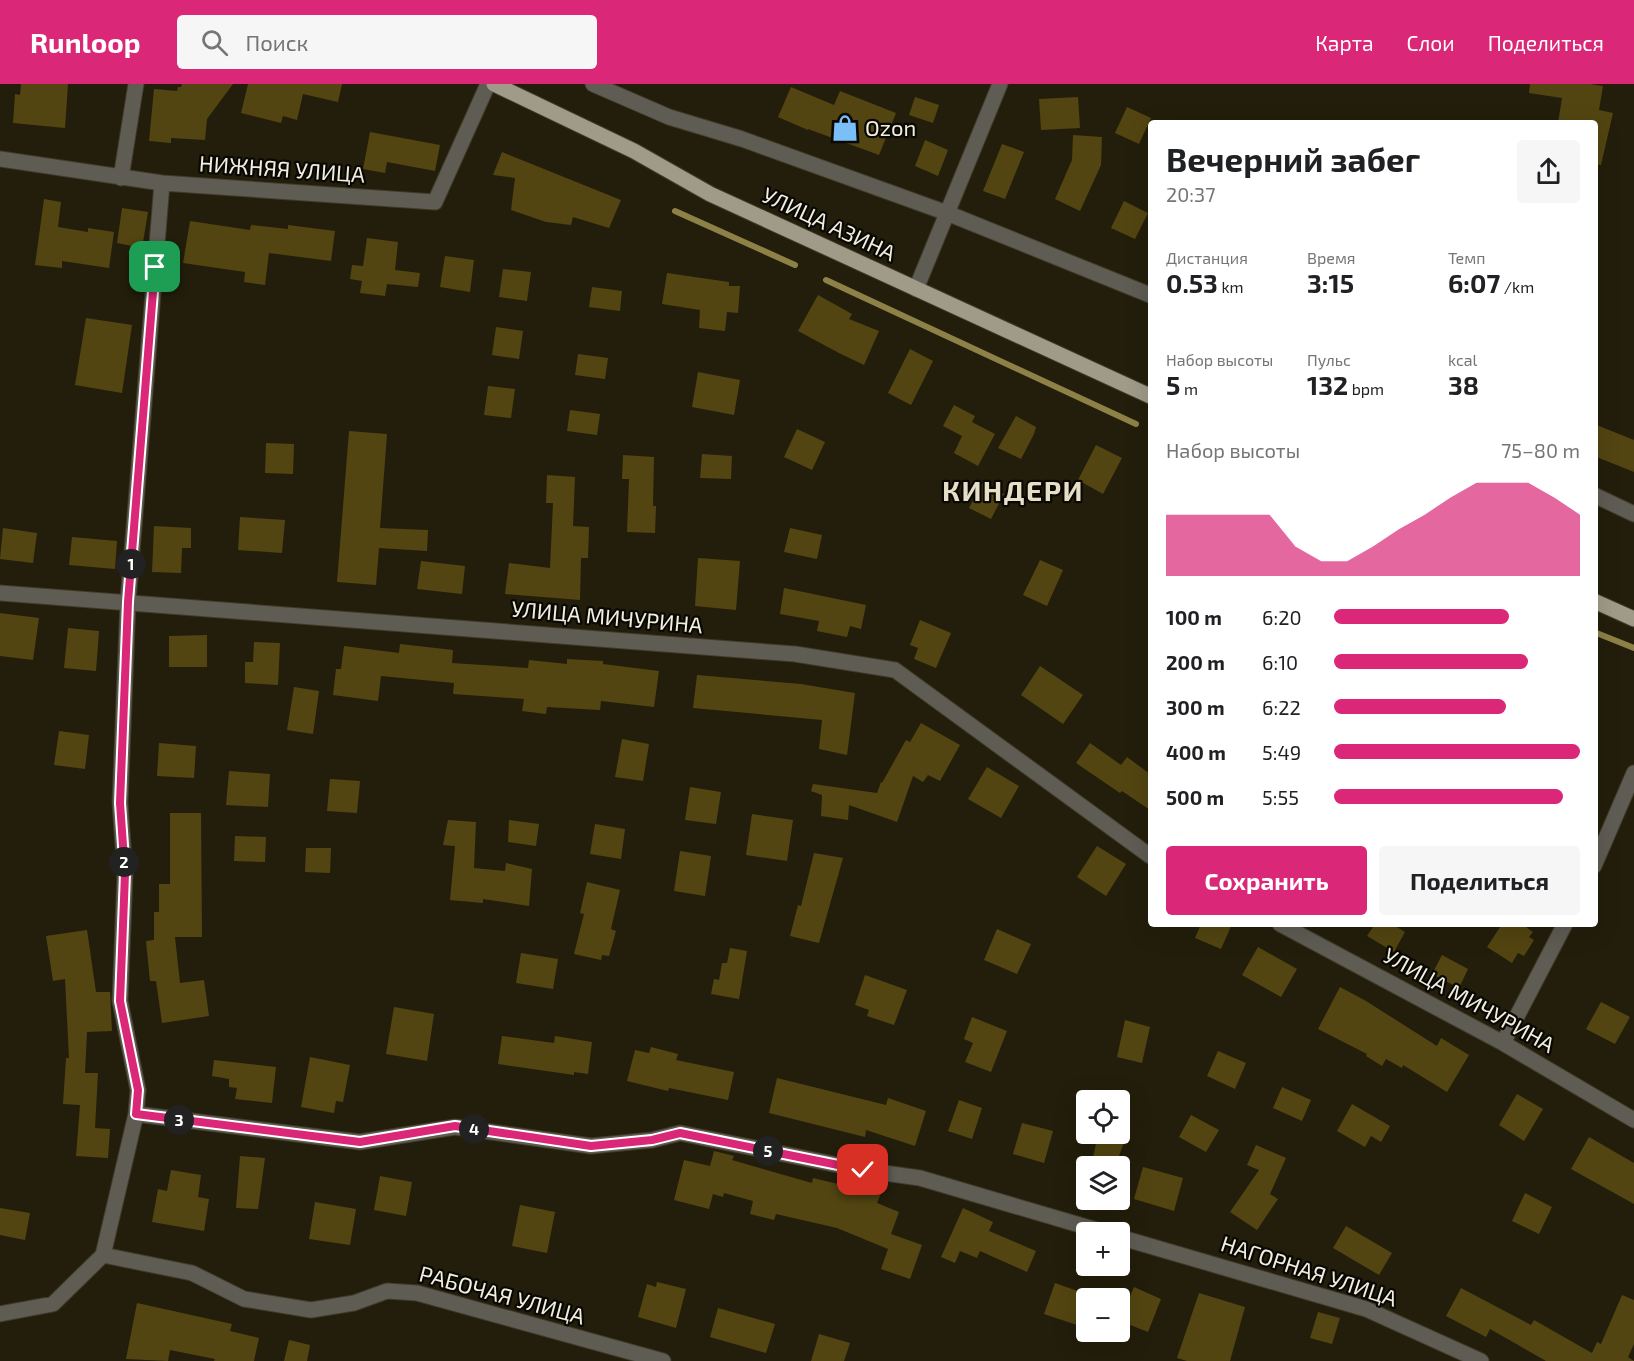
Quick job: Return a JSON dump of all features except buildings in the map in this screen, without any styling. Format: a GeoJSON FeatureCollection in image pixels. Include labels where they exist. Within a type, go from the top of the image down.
{"type":"FeatureCollection","features":[{"type":"Feature","properties":{"kind":"main road","name":"УЛИЦА АЗИНА"},"geometry":{"type":"LineString","coordinates":[[494,84],[634,151],[710,194],[1148,395]]}},
{"type":"Feature","properties":{"kind":"main road"},"geometry":{"type":"LineString","coordinates":[[1598,603],[1634,620]]}},
{"type":"Feature","properties":{"kind":"street"},"geometry":{"type":"LineString","coordinates":[[121,178],[136,84]]}},
{"type":"Feature","properties":{"kind":"street","name":"НИЖНЯЯ УЛИЦА"},"geometry":{"type":"LineString","coordinates":[[0,159],[162,183],[435,202],[488,84]]}},
{"type":"Feature","properties":{"kind":"street"},"geometry":{"type":"LineString","coordinates":[[593,84],[669,117],[742,139],[947,213],[1148,294]]}},
{"type":"Feature","properties":{"kind":"street"},"geometry":{"type":"LineString","coordinates":[[916,289],[1000,84]]}},
{"type":"Feature","properties":{"kind":"street"},"geometry":{"type":"LineString","coordinates":[[0,1314],[53,1304],[103,1255],[136,1114],[138,1090],[120,1001],[125,874],[120,803],[128,602],[162,183]]}},
{"type":"Feature","properties":{"kind":"street"},"geometry":{"type":"LineString","coordinates":[[1598,497],[1634,514]]}},
{"type":"Feature","properties":{"kind":"street","name":"УЛИЦА МИЧУРИНА"},"geometry":{"type":"LineString","coordinates":[[0,593],[795,654],[895,670],[1148,855]]}},
{"type":"Feature","properties":{"kind":"street"},"geometry":{"type":"LineString","coordinates":[[1598,857],[1634,773]]}},
{"type":"Feature","properties":{"kind":"street","name":"УЛИЦА МИЧУРИНА"},"geometry":{"type":"LineString","coordinates":[[1286,927],[1503,1043],[1634,1120]]}},
{"type":"Feature","properties":{"kind":"street"},"geometry":{"type":"LineString","coordinates":[[1503,1043],[1562,927]]}},
{"type":"Feature","properties":{"kind":"street"},"geometry":{"type":"LineString","coordinates":[[136,1114],[360,1142],[455,1126],[591,1146],[652,1140],[680,1133],[863,1170],[920,1178],[1076,1224]]}},
{"type":"Feature","properties":{"kind":"street","name":"НАГОРНАЯ УЛИЦА"},"geometry":{"type":"LineString","coordinates":[[1130,1239],[1366,1309],[1481,1361]]}},
{"type":"Feature","properties":{"kind":"street","name":"РАБОЧАЯ УЛИЦА"},"geometry":{"type":"LineString","coordinates":[[103,1255],[192,1273],[244,1299],[311,1310],[354,1303],[387,1291],[417,1293],[663,1361]]}},
{"type":"Feature","properties":{"kind":"waterway"},"geometry":{"type":"LineString","coordinates":[[675,211],[795,265]]}},
{"type":"Feature","properties":{"kind":"waterway"},"geometry":{"type":"LineString","coordinates":[[826,280],[1136,424]]}},
{"type":"Feature","properties":{"kind":"waterway"},"geometry":{"type":"LineString","coordinates":[[1598,634],[1634,648]]}},
{"type":"Feature","properties":{"kind":"place","name":"Ozon"},"geometry":{"type":"Point","coordinates":[845,128]}},
{"type":"Feature","properties":{"kind":"district","name":"КИНДЕРИ"},"geometry":{"type":"Point","coordinates":[1013,491]}},
{"type":"Feature","properties":{"kind":"route"},"geometry":{"type":"LineString","coordinates":[[155,267],[128,602],[120,803],[125,874],[120,1001],[138,1090],[136,1114],[360,1142],[455,1126],[591,1146],[652,1140],[680,1133],[863,1170]]}}]}
